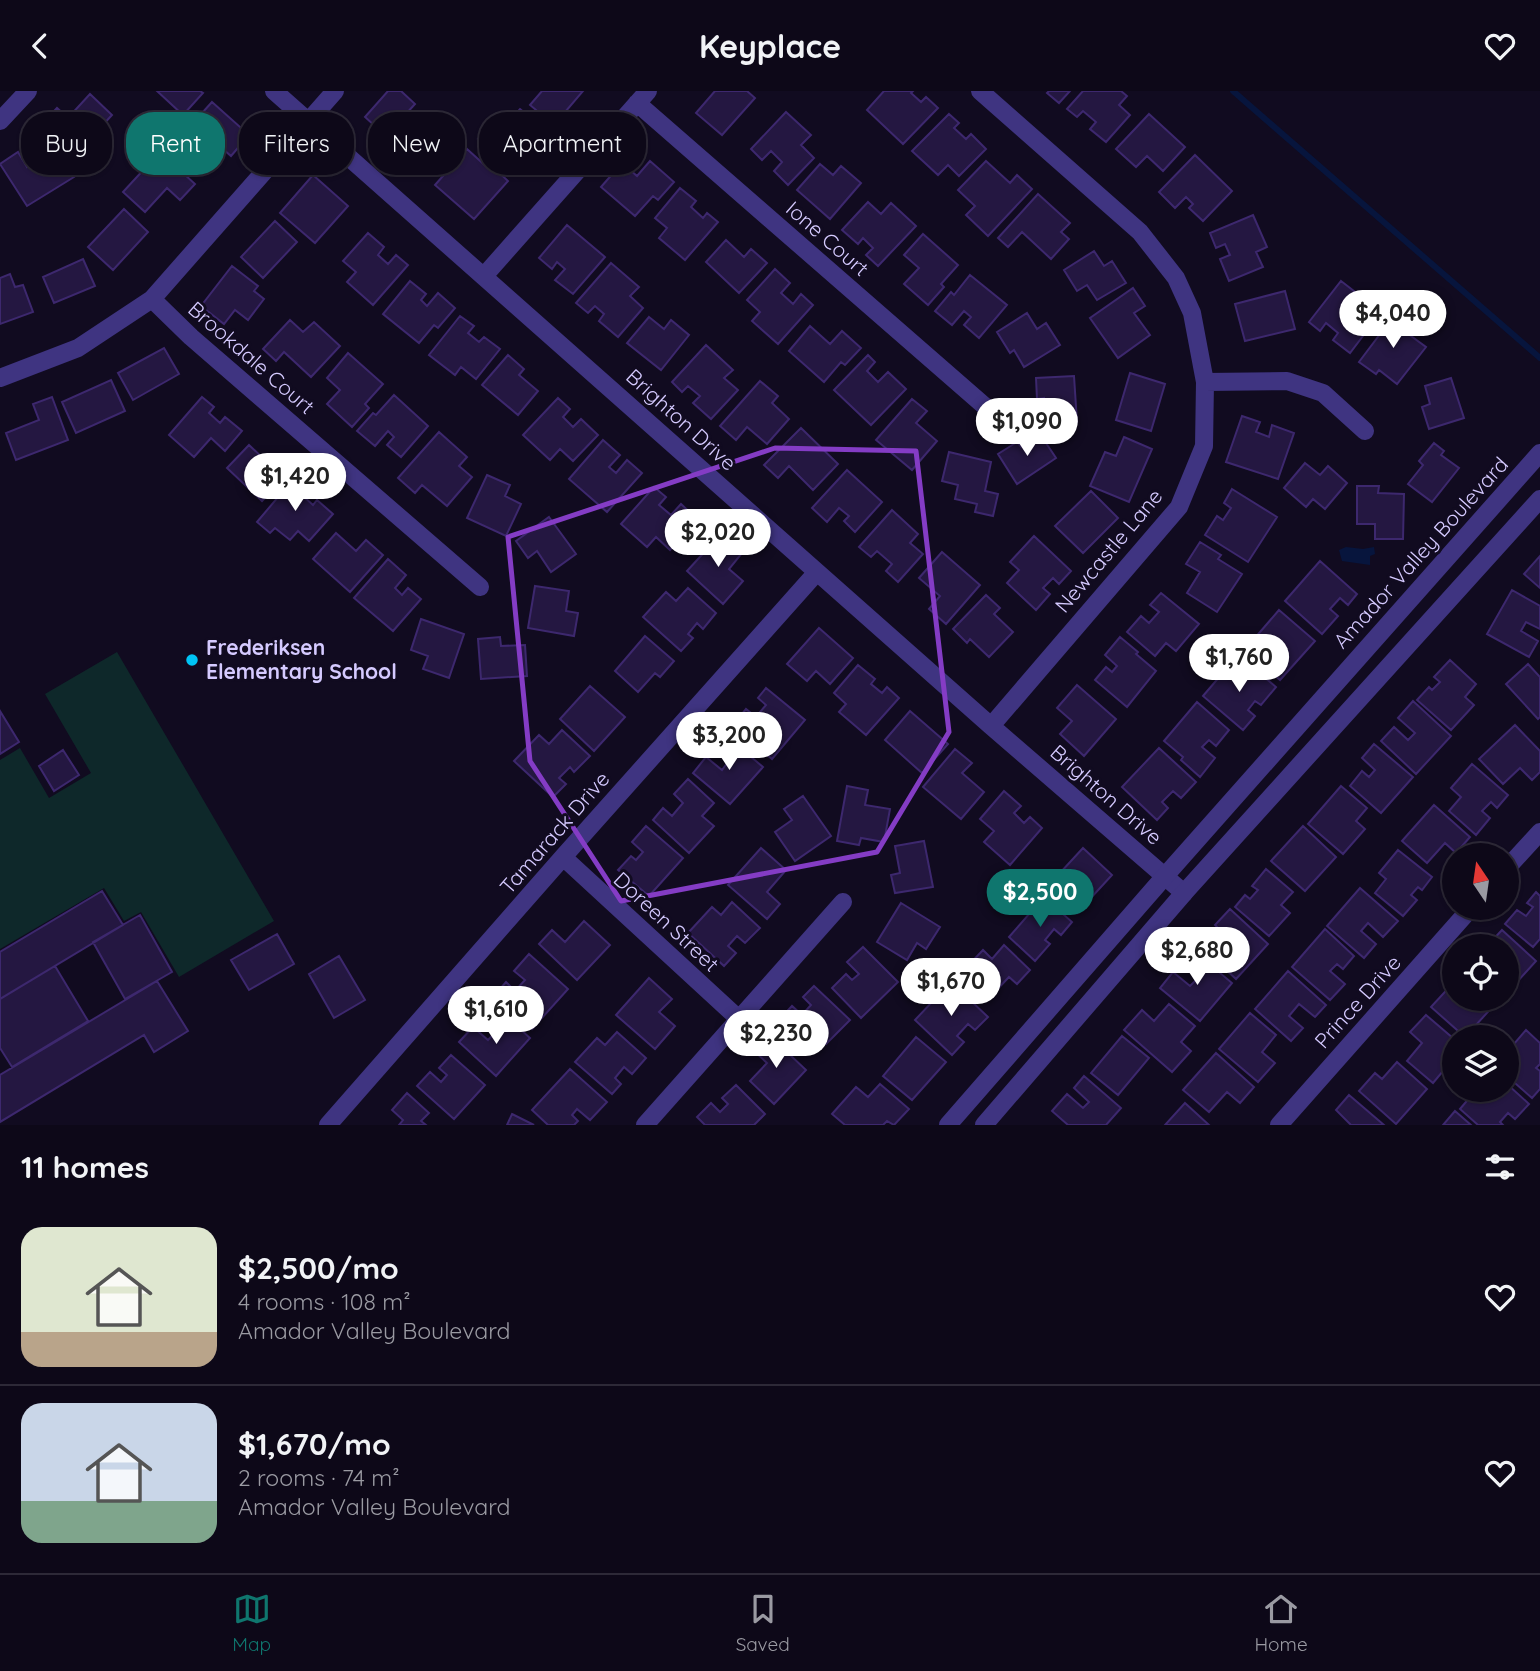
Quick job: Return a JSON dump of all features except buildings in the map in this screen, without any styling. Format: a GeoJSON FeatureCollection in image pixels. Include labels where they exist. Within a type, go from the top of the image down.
{"type":"FeatureCollection","features":[{"type":"Feature","properties":{"kind":"street"},"geometry":{"type":"LineString","coordinates":[[0,121],[28,91]]}},
{"type":"Feature","properties":{"kind":"street","name":"Brighton Drive"},"geometry":{"type":"LineString","coordinates":[[274,91],[297,112]]}},
{"type":"Feature","properties":{"kind":"street"},"geometry":{"type":"LineString","coordinates":[[317,112],[335,91]]}},
{"type":"Feature","properties":{"kind":"street","name":"Newcastle Lane"},"geometry":{"type":"LineString","coordinates":[[981,91],[1140,232],[1176,278],[1192,313],[1205,382],[1204,446],[1179,507],[991,726]]}},
{"type":"Feature","properties":{"kind":"street"},"geometry":{"type":"LineString","coordinates":[[484,276],[642,97]]}},
{"type":"Feature","properties":{"kind":"street","name":"Ione Court"},"geometry":{"type":"LineString","coordinates":[[642,97],[988,409]]}},
{"type":"Feature","properties":{"kind":"street","name":"Brighton Drive"},"geometry":{"type":"LineString","coordinates":[[354,162],[991,726],[1184,893]]}},
{"type":"Feature","properties":{"kind":"street"},"geometry":{"type":"LineString","coordinates":[[0,378],[78,348],[152,299],[261,175]]}},
{"type":"Feature","properties":{"kind":"street","name":"Brookdale Court"},"geometry":{"type":"LineString","coordinates":[[152,299],[191,337],[480,587]]}},
{"type":"Feature","properties":{"kind":"street"},"geometry":{"type":"LineString","coordinates":[[1205,382],[1287,381],[1323,393],[1365,431]]}},
{"type":"Feature","properties":{"kind":"street","name":"Amador Valley Boulevard"},"geometry":{"type":"LineString","coordinates":[[948,1125],[1540,453]]}},
{"type":"Feature","properties":{"kind":"street"},"geometry":{"type":"LineString","coordinates":[[984,1125],[1184,893],[1540,499]]}},
{"type":"Feature","properties":{"kind":"street","name":"Tamarack Drive"},"geometry":{"type":"LineString","coordinates":[[328,1125],[817,572]]}},
{"type":"Feature","properties":{"kind":"street"},"geometry":{"type":"LineString","coordinates":[[1519,854],[1540,832]]}},
{"type":"Feature","properties":{"kind":"street","name":"Doreen Street"},"geometry":{"type":"LineString","coordinates":[[563,857],[738,1020]]}},
{"type":"Feature","properties":{"kind":"street"},"geometry":{"type":"LineString","coordinates":[[1088,1004],[1084,998],[1086,989],[1156,909],[1164,896],[1165,876]]}},
{"type":"Feature","properties":{"kind":"street"},"geometry":{"type":"LineString","coordinates":[[645,1125],[843,902]]}},
{"type":"Feature","properties":{"kind":"street","name":"Prince Drive"},"geometry":{"type":"LineString","coordinates":[[1279,1125],[1459,921]]}},
{"type":"Feature","properties":{"kind":"highlighted area"},"geometry":{"type":"Polygon","coordinates":[[[775,448],[916,451],[949,732],[877,852],[621,901],[530,761],[508,537],[775,448]]]}},
{"type":"Feature","properties":{"kind":"green space"},"geometry":{"type":"Polygon","coordinates":[[[117,652],[274,921],[179,977],[141,912],[124,921],[104,888],[0,949],[0,760],[20,748],[49,798],[91,773],[45,694],[117,652]]]}},
{"type":"Feature","properties":{"kind":"water"},"geometry":{"type":"Polygon","coordinates":[[[1346,547],[1374,547],[1375,554],[1370,556],[1370,565],[1342,561],[1339,550],[1346,547]]]}},
{"type":"Feature","properties":{"kind":"waterway"},"geometry":{"type":"LineString","coordinates":[[1233,91],[1540,358]]}},
{"type":"Feature","properties":{"kind":"place","name":"Frederiksen Elementary School"},"geometry":{"type":"Point","coordinates":[192,660]}}]}
